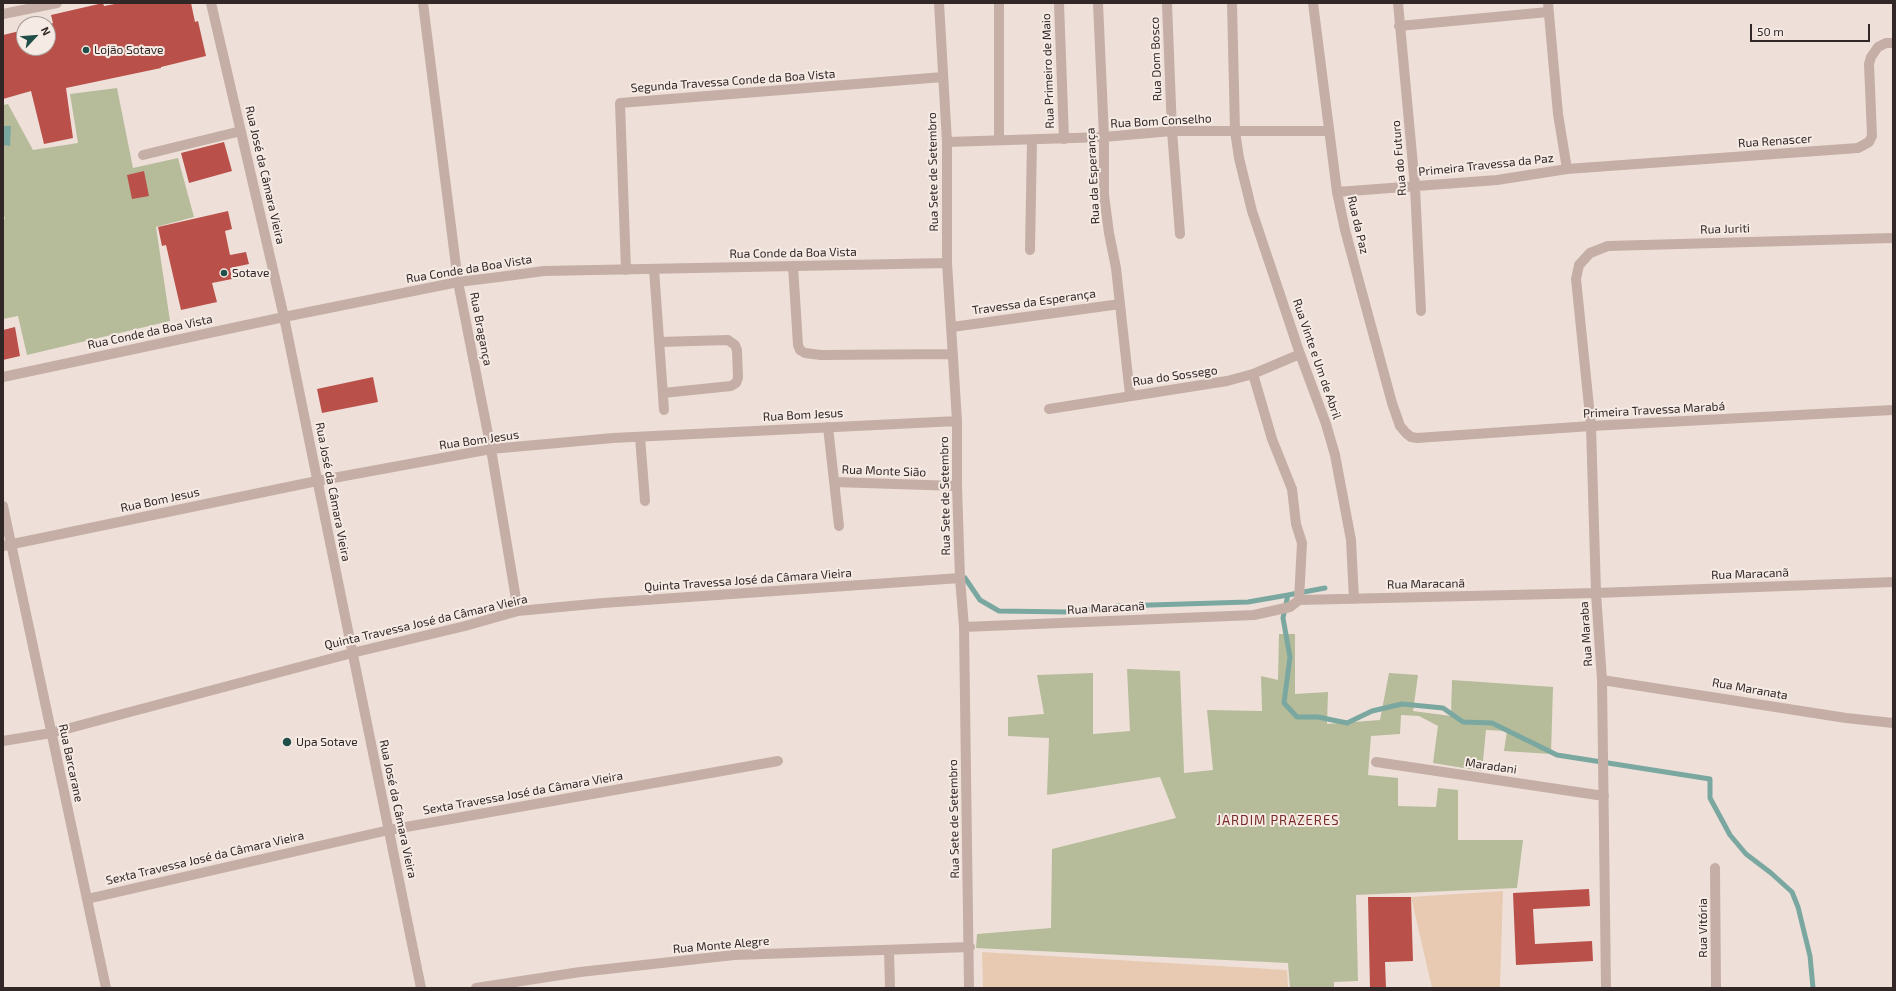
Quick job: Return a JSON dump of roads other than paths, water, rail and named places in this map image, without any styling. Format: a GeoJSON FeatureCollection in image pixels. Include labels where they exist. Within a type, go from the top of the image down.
{"type":"FeatureCollection","features":[{"type":"Feature","properties":{"kind":"street"},"geometry":{"type":"LineString","coordinates":[[3,14],[57,3]]}},
{"type":"Feature","properties":{"kind":"street","name":"Rua José da Câmara Vieira"},"geometry":{"type":"LineString","coordinates":[[211,3],[284,317],[421,988]]}},
{"type":"Feature","properties":{"kind":"street","name":"Rua Bragança"},"geometry":{"type":"LineString","coordinates":[[423,3],[458,282],[491,449],[518,611]]}},
{"type":"Feature","properties":{"kind":"street","name":"Rua Sete de Setembro"},"geometry":{"type":"LineString","coordinates":[[939,3],[947,142],[947,263],[957,421],[957,486],[960,578],[964,627],[970,947],[969,988]]}},
{"type":"Feature","properties":{"kind":"street"},"geometry":{"type":"LineString","coordinates":[[999,3],[999,139]]}},
{"type":"Feature","properties":{"kind":"street","name":"Rua Primeiro de Maio"},"geometry":{"type":"LineString","coordinates":[[1059,3],[1064,139]]}},
{"type":"Feature","properties":{"kind":"street","name":"Rua da Esperança"},"geometry":{"type":"LineString","coordinates":[[1098,3],[1104,137],[1104,195],[1120,304],[1130,395]]}},
{"type":"Feature","properties":{"kind":"street","name":"Rua Dom Bosco"},"geometry":{"type":"LineString","coordinates":[[1167,3],[1172,131],[1180,234]]}},
{"type":"Feature","properties":{"kind":"street"},"geometry":{"type":"LineString","coordinates":[[1232,3],[1235,131]]}},
{"type":"Feature","properties":{"kind":"street","name":"Rua da Paz"},"geometry":{"type":"LineString","coordinates":[[1313,3],[1328,131],[1337,192],[1345,230],[1392,403],[1400,426],[1406,434],[1418,438]]}},
{"type":"Feature","properties":{"kind":"street","name":"Rua do Futuro"},"geometry":{"type":"LineString","coordinates":[[1398,3],[1415,186],[1421,311]]}},
{"type":"Feature","properties":{"kind":"street"},"geometry":{"type":"LineString","coordinates":[[1399,26],[1548,8],[1558,114],[1567,169]]}},
{"type":"Feature","properties":{"kind":"street","name":"Rua Renascer"},"geometry":{"type":"LineString","coordinates":[[1567,169],[1858,148],[1869,142],[1872,136],[1869,64],[1871,57],[1878,47],[1893,43]]}},
{"type":"Feature","properties":{"kind":"street","name":"Segunda Travessa Conde da Boa Vista"},"geometry":{"type":"LineString","coordinates":[[626,270],[620,103],[943,77]]}},
{"type":"Feature","properties":{"kind":"street"},"geometry":{"type":"LineString","coordinates":[[143,154],[241,131]]}},
{"type":"Feature","properties":{"kind":"street","name":"Rua Bom Conselho"},"geometry":{"type":"LineString","coordinates":[[947,142],[999,139],[1064,139],[1172,131],[1328,131]]}},
{"type":"Feature","properties":{"kind":"street","name":"Rua Vinte e Um de Abril"},"geometry":{"type":"LineString","coordinates":[[1235,131],[1239,158],[1252,211],[1300,354],[1326,424],[1335,455],[1351,540],[1354,599]]}},
{"type":"Feature","properties":{"kind":"street"},"geometry":{"type":"LineString","coordinates":[[1030,250],[1032,140]]}},
{"type":"Feature","properties":{"kind":"street","name":"Primeira Travessa da Paz"},"geometry":{"type":"LineString","coordinates":[[1337,192],[1497,180],[1567,169]]}},
{"type":"Feature","properties":{"kind":"street","name":"Rua Juriti"},"geometry":{"type":"LineString","coordinates":[[1576,279],[1579,265],[1590,253],[1608,246],[1893,238]]}},
{"type":"Feature","properties":{"kind":"street","name":"Rua Conde da Boa Vista"},"geometry":{"type":"LineString","coordinates":[[3,377],[284,317],[458,282],[544,271],[947,263]]}},
{"type":"Feature","properties":{"kind":"street"},"geometry":{"type":"LineString","coordinates":[[793,266],[798,345],[800,350],[805,353],[821,355],[953,354]]}},
{"type":"Feature","properties":{"kind":"street"},"geometry":{"type":"LineString","coordinates":[[654,269],[664,410]]}},
{"type":"Feature","properties":{"kind":"street","name":"Rua Maraba"},"geometry":{"type":"LineString","coordinates":[[1576,279],[1591,426],[1596,593],[1602,680],[1606,988]]}},
{"type":"Feature","properties":{"kind":"street","name":"Travessa da Esperança"},"geometry":{"type":"LineString","coordinates":[[952,327],[1120,304]]}},
{"type":"Feature","properties":{"kind":"street"},"geometry":{"type":"LineString","coordinates":[[659,342],[728,340],[732,342],[736,350],[738,378],[736,383],[731,386],[662,393]]}},
{"type":"Feature","properties":{"kind":"street","name":"Rua do Sossego"},"geometry":{"type":"LineString","coordinates":[[1049,409],[1130,395],[1200,387],[1253,374],[1300,354]]}},
{"type":"Feature","properties":{"kind":"street"},"geometry":{"type":"LineString","coordinates":[[1253,374],[1272,440],[1292,488],[1296,524],[1302,543],[1299,600]]}},
{"type":"Feature","properties":{"kind":"street","name":"Primeira Travessa Marabá"},"geometry":{"type":"LineString","coordinates":[[1418,438],[1591,426],[1893,410]]}},
{"type":"Feature","properties":{"kind":"street","name":"Rua Bom Jesus"},"geometry":{"type":"LineString","coordinates":[[8,545],[317,481],[491,449],[640,436],[957,421]]}},
{"type":"Feature","properties":{"kind":"street","name":"Rua Monte Sião"},"geometry":{"type":"LineString","coordinates":[[828,426],[839,526]]}},
{"type":"Feature","properties":{"kind":"street"},"geometry":{"type":"LineString","coordinates":[[640,436],[646,501]]}},
{"type":"Feature","properties":{"kind":"street","name":"Rua Monte Sião"},"geometry":{"type":"LineString","coordinates":[[834,482],[957,486]]}},
{"type":"Feature","properties":{"kind":"street","name":"Rua Barcarane"},"geometry":{"type":"LineString","coordinates":[[3,506],[8,545],[51,733],[106,988]]}},
{"type":"Feature","properties":{"kind":"street","name":"Quinta Travessa José da Câmara Vieira"},"geometry":{"type":"LineString","coordinates":[[3,741],[51,733],[352,653],[465,626],[518,611],[603,603],[960,578]]}},
{"type":"Feature","properties":{"kind":"street","name":"Rua Maracanã"},"geometry":{"type":"LineString","coordinates":[[964,627],[1254,615],[1290,607],[1299,600],[1596,593],[1893,582]]}},
{"type":"Feature","properties":{"kind":"street","name":"Rua Maranata"},"geometry":{"type":"LineString","coordinates":[[1602,680],[1846,718],[1893,723]]}},
{"type":"Feature","properties":{"kind":"street","name":"Sexta Travessa José da Câmara Vieira"},"geometry":{"type":"LineString","coordinates":[[87,899],[389,830],[778,761]]}},
{"type":"Feature","properties":{"kind":"street","name":"Maradani"},"geometry":{"type":"LineString","coordinates":[[1376,762],[1604,796]]}},
{"type":"Feature","properties":{"kind":"street","name":"Rua Vitória"},"geometry":{"type":"LineString","coordinates":[[1715,868],[1716,988]]}},
{"type":"Feature","properties":{"kind":"street","name":"Rua Monte Alegre"},"geometry":{"type":"LineString","coordinates":[[476,988],[580,972],[734,955],[970,947]]}},
{"type":"Feature","properties":{"kind":"street"},"geometry":{"type":"LineString","coordinates":[[889,950],[890,988]]}},
{"type":"Feature","properties":{"kind":"water"},"geometry":{"type":"Polygon","coordinates":[[[3,126],[11,126],[10,146],[3,145],[3,126]]]}},
{"type":"Feature","properties":{"kind":"waterway"},"geometry":{"type":"LineString","coordinates":[[965,578],[980,600],[999,611],[1068,612],[1118,606],[1248,602],[1288,595]]}},
{"type":"Feature","properties":{"kind":"waterway"},"geometry":{"type":"LineString","coordinates":[[1325,588],[1288,595],[1285,608],[1283,618],[1290,657],[1284,703],[1297,717],[1318,717],[1347,723],[1372,711],[1402,704],[1443,708],[1463,722],[1492,723],[1557,755],[1710,779],[1710,798],[1730,835],[1746,854],[1771,873],[1792,892],[1798,907],[1810,956],[1813,988]]}},
{"type":"Feature","properties":{"kind":"place","name":"Lojão Sotave"},"geometry":{"type":"Point","coordinates":[86,50]}},
{"type":"Feature","properties":{"kind":"place","name":"Sotave"},"geometry":{"type":"Point","coordinates":[224,273]}},
{"type":"Feature","properties":{"kind":"place","name":"Upa Sotave"},"geometry":{"type":"Point","coordinates":[287,742]}},
{"type":"Feature","properties":{"kind":"district","name":"JARDIM PRAZERES"},"geometry":{"type":"Point","coordinates":[1278,821]}}]}
